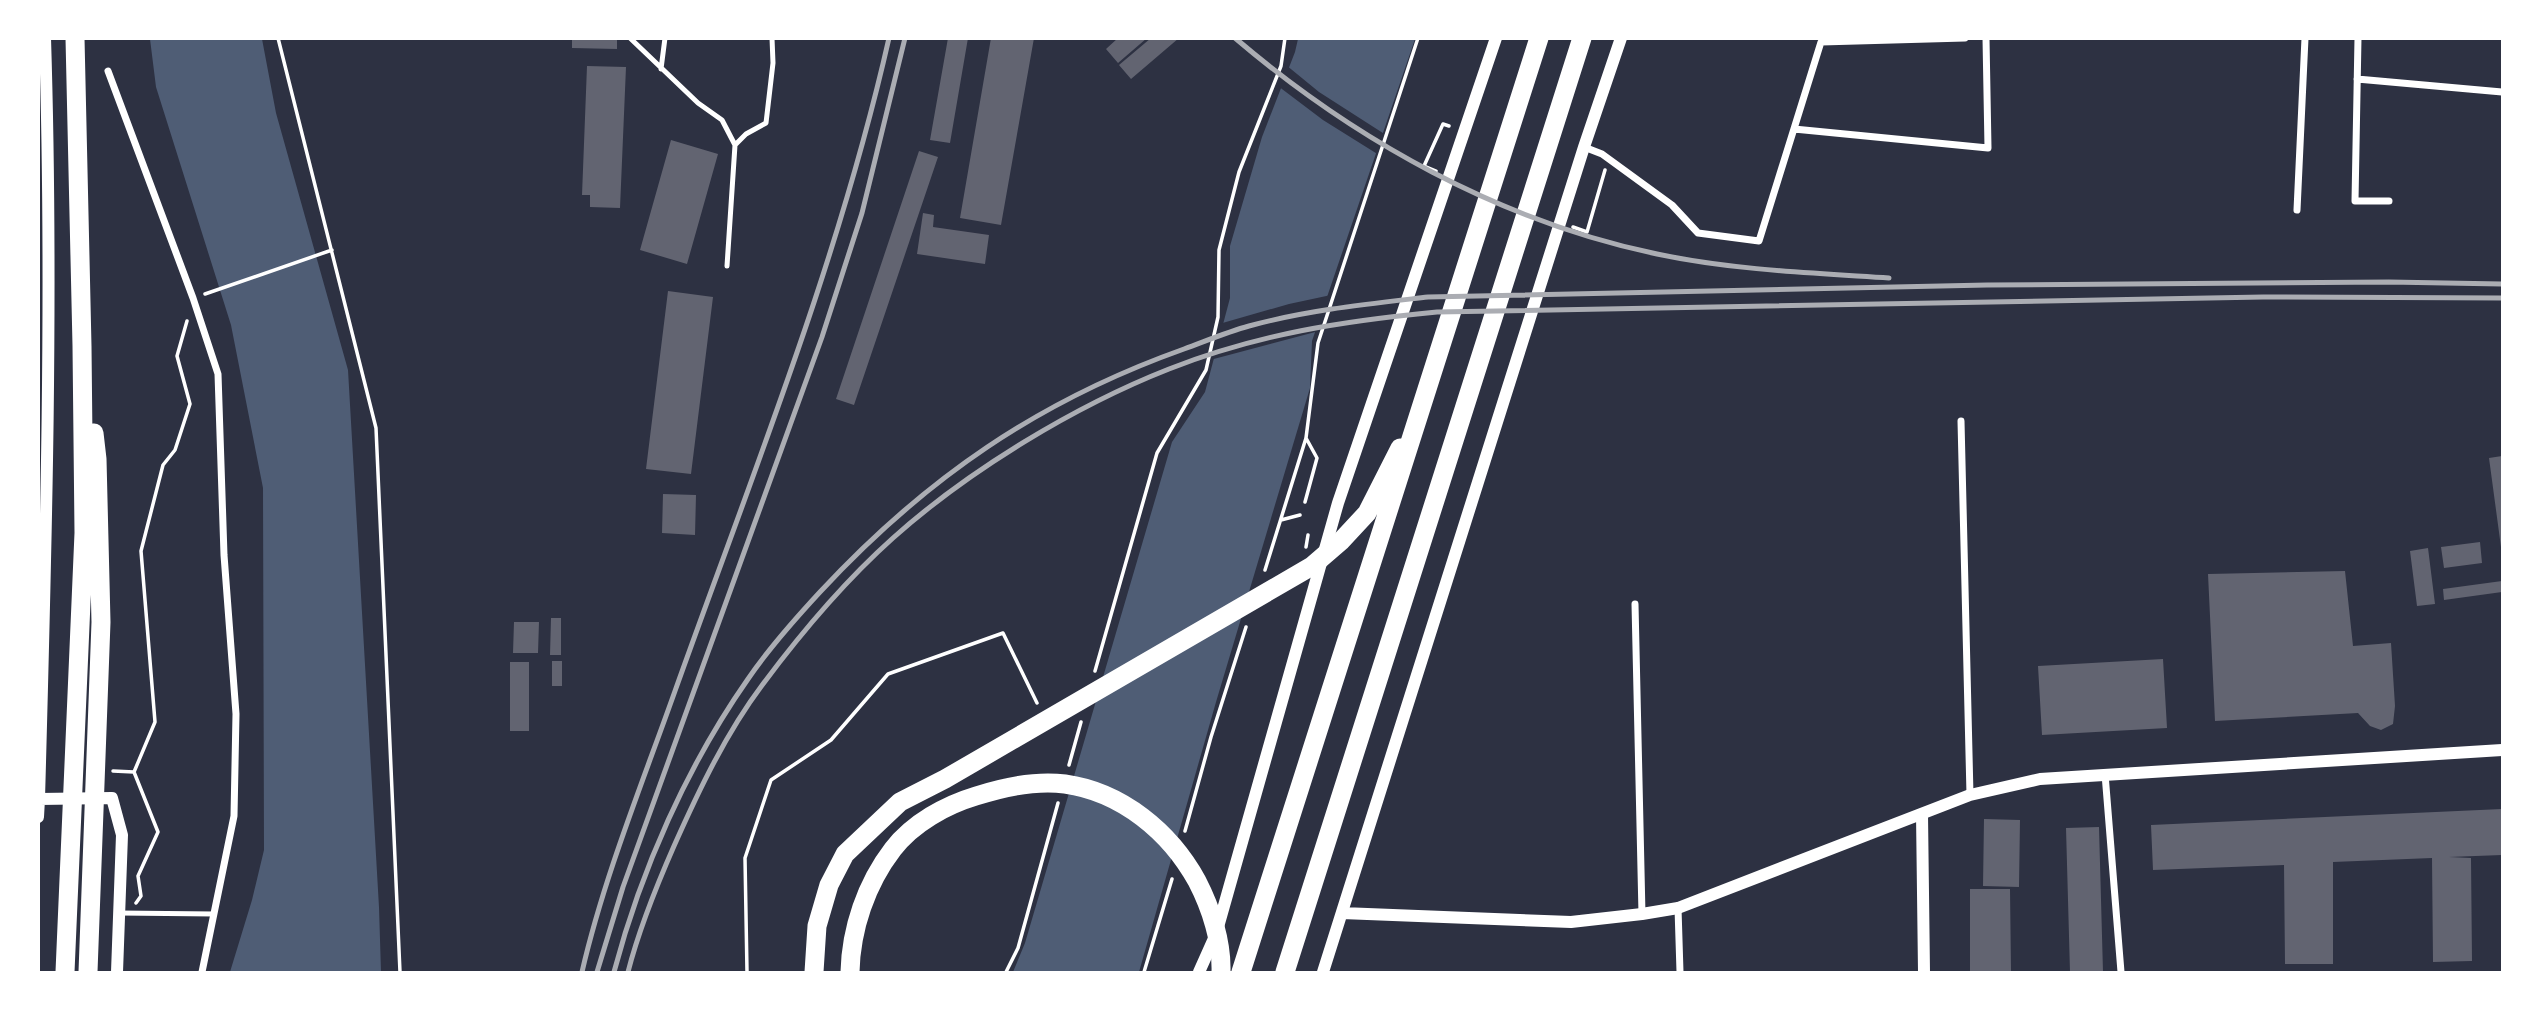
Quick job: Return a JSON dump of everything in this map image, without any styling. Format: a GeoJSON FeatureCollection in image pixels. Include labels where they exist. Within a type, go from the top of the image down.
{"type":"FeatureCollection","features":[{"type":"Feature","properties":{"kind":"highway"},"geometry":{"type":"LineString","coordinates":[[65,972],[84,533],[75,38]]}},
{"type":"Feature","properties":{"kind":"highway"},"geometry":{"type":"LineString","coordinates":[[1241,972],[1539,38]]}},
{"type":"Feature","properties":{"kind":"highway"},"geometry":{"type":"LineString","coordinates":[[1285,972],[1582,38]]}},
{"type":"Feature","properties":{"kind":"highway"},"geometry":{"type":"LineString","coordinates":[[82,346],[97,459],[101,622],[88,972]]}},
{"type":"Feature","properties":{"kind":"highway"},"geometry":{"type":"LineString","coordinates":[[814,972],[817,926],[829,885],[845,854],[900,802],[1312,566],[1341,541],[1367,513],[1428,390]]}},
{"type":"Feature","properties":{"kind":"highway"},"geometry":{"type":"LineString","coordinates":[[850,972],[858,915],[872,882],[893,848],[925,819],[963,800],[997,789],[1030,783],[1065,784],[1101,794],[1134,811],[1162,834],[1187,864],[1207,900],[1222,964]]}},
{"type":"Feature","properties":{"kind":"street"},"geometry":{"type":"LineString","coordinates":[[38,817],[48,370],[45,38]]}},
{"type":"Feature","properties":{"kind":"street"},"geometry":{"type":"LineString","coordinates":[[1199,972],[1216,934],[1338,503],[1496,38]]}},
{"type":"Feature","properties":{"kind":"street"},"geometry":{"type":"LineString","coordinates":[[1323,972],[1584,147],[1621,38]]}},
{"type":"Feature","properties":{"kind":"street"},"geometry":{"type":"LineString","coordinates":[[1584,147],[1602,154],[1672,205],[1698,233],[1759,241],[1821,42],[1965,38]]}},
{"type":"Feature","properties":{"kind":"street"},"geometry":{"type":"LineString","coordinates":[[1794,129],[1988,148],[1986,38]]}},
{"type":"Feature","properties":{"kind":"street"},"geometry":{"type":"LineString","coordinates":[[2297,210],[2305,38]]}},
{"type":"Feature","properties":{"kind":"street"},"geometry":{"type":"LineString","coordinates":[[2358,38],[2356,201],[2389,201]]}},
{"type":"Feature","properties":{"kind":"street"},"geometry":{"type":"LineString","coordinates":[[108,71],[193,298],[218,374],[224,555],[236,714],[234,816],[202,972]]}},
{"type":"Feature","properties":{"kind":"street"},"geometry":{"type":"LineString","coordinates":[[2357,79],[2502,92]]}},
{"type":"Feature","properties":{"kind":"street"},"geometry":{"type":"LineString","coordinates":[[1961,421],[1970,795]]}},
{"type":"Feature","properties":{"kind":"street"},"geometry":{"type":"LineString","coordinates":[[1635,604],[1642,914]]}},
{"type":"Feature","properties":{"kind":"street"},"geometry":{"type":"LineString","coordinates":[[1342,913],[1571,922],[1642,914],[1678,908],[1970,795],[2040,779],[2502,750]]}},
{"type":"Feature","properties":{"kind":"street"},"geometry":{"type":"LineString","coordinates":[[2105,774],[2121,972]]}},
{"type":"Feature","properties":{"kind":"street"},"geometry":{"type":"LineString","coordinates":[[39,799],[111,798],[122,835],[124,913],[117,972]]}},
{"type":"Feature","properties":{"kind":"street"},"geometry":{"type":"LineString","coordinates":[[1922,814],[1924,972]]}},
{"type":"Feature","properties":{"kind":"street"},"geometry":{"type":"LineString","coordinates":[[1678,908],[1680,972]]}},
{"type":"Feature","properties":{"kind":"lane"},"geometry":{"type":"LineString","coordinates":[[631,38],[660,69],[698,103],[722,120],[735,145],[727,266]]}},
{"type":"Feature","properties":{"kind":"lane"},"geometry":{"type":"LineString","coordinates":[[660,69],[666,38]]}},
{"type":"Feature","properties":{"kind":"lane"},"geometry":{"type":"LineString","coordinates":[[735,145],[746,134],[766,123],[773,63],[772,38]]}},
{"type":"Feature","properties":{"kind":"lane"},"geometry":{"type":"LineString","coordinates":[[124,913],[214,914]]}},
{"type":"Feature","properties":{"kind":"path"},"geometry":{"type":"LineString","coordinates":[[278,38],[376,428],[400,972]]}},
{"type":"Feature","properties":{"kind":"path"},"geometry":{"type":"LineString","coordinates":[[1095,673],[1157,453],[1206,370],[1218,317],[1219,250],[1239,172],[1281,66],[1285,38]]}},
{"type":"Feature","properties":{"kind":"path"},"geometry":{"type":"LineString","coordinates":[[1264,573],[1306,438],[1318,343],[1418,38]]}},
{"type":"Feature","properties":{"kind":"path"},"geometry":{"type":"LineString","coordinates":[[124,913],[141,896],[138,876],[158,832],[134,772],[155,722],[141,551],[163,465],[175,450],[190,404],[177,356],[193,298],[332,250]]}},
{"type":"Feature","properties":{"kind":"path"},"geometry":{"type":"LineString","coordinates":[[1305,502],[1317,458],[1306,438]]}},
{"type":"Feature","properties":{"kind":"path"},"geometry":{"type":"LineString","coordinates":[[1281,520],[1300,515]]}},
{"type":"Feature","properties":{"kind":"path"},"geometry":{"type":"LineString","coordinates":[[1305,549],[1308,535]]}},
{"type":"Feature","properties":{"kind":"path"},"geometry":{"type":"LineString","coordinates":[[1185,833],[1211,737],[1247,626]]}},
{"type":"Feature","properties":{"kind":"path"},"geometry":{"type":"LineString","coordinates":[[747,972],[745,858],[771,780],[831,740],[888,674],[1003,633],[1038,704]]}},
{"type":"Feature","properties":{"kind":"path"},"geometry":{"type":"LineString","coordinates":[[1069,765],[1084,712]]}},
{"type":"Feature","properties":{"kind":"path"},"geometry":{"type":"LineString","coordinates":[[107,771],[134,772]]}},
{"type":"Feature","properties":{"kind":"path"},"geometry":{"type":"LineString","coordinates":[[1006,972],[1017,948],[1062,791]]}},
{"type":"Feature","properties":{"kind":"path"},"geometry":{"type":"LineString","coordinates":[[1144,972],[1175,868]]}},
{"type":"Feature","properties":{"kind":"water"},"geometry":{"type":"Polygon","coordinates":[[[150,39],[262,39],[276,113],[348,370],[381,972],[230,972],[264,850],[263,488],[231,325],[156,87],[150,39]]]}},
{"type":"Feature","properties":{"kind":"water"},"geometry":{"type":"Polygon","coordinates":[[[1298,39],[1415,39],[1312,341],[1310,388],[1139,972],[1013,972],[1025,943],[1172,442],[1205,392],[1230,298],[1230,246],[1262,137],[1298,39]]]}},
{"type":"Feature","properties":{"kind":"pier"},"geometry":{"type":"Polygon","coordinates":[[[1286,65],[1319,92],[1386,135],[1379,155],[1323,120],[1278,86],[1286,65]]]}},
{"type":"Feature","properties":{"kind":"pier"},"geometry":{"type":"Polygon","coordinates":[[[1331,295],[1319,331],[1210,360],[1219,324],[1331,295]]]}},
{"type":"Feature","properties":{"kind":"building"},"geometry":{"type":"Polygon","coordinates":[[[572,38],[617,38],[617,49],[572,48],[572,38]]]}},
{"type":"Feature","properties":{"kind":"building"},"geometry":{"type":"Polygon","coordinates":[[[948,38],[968,38],[950,143],[930,140],[948,38]]]}},
{"type":"Feature","properties":{"kind":"building"},"geometry":{"type":"Polygon","coordinates":[[[991,38],[1034,38],[1001,225],[960,218],[991,38]]]}},
{"type":"Feature","properties":{"kind":"building"},"geometry":{"type":"Polygon","coordinates":[[[1118,38],[1147,38],[1118,63],[1106,49],[1118,38]]]}},
{"type":"Feature","properties":{"kind":"building"},"geometry":{"type":"Polygon","coordinates":[[[1151,38],[1179,38],[1131,79],[1119,65],[1151,38]]]}},
{"type":"Feature","properties":{"kind":"building"},"geometry":{"type":"Polygon","coordinates":[[[587,66],[626,67],[620,208],[590,207],[590,195],[582,195],[587,66]]]}},
{"type":"Feature","properties":{"kind":"building"},"geometry":{"type":"Polygon","coordinates":[[[671,140],[718,154],[687,264],[640,250],[671,140]]]}},
{"type":"Feature","properties":{"kind":"building"},"geometry":{"type":"Polygon","coordinates":[[[919,151],[938,157],[854,405],[836,399],[919,151]]]}},
{"type":"Feature","properties":{"kind":"building"},"geometry":{"type":"Polygon","coordinates":[[[923,213],[934,215],[933,227],[989,235],[985,264],[917,254],[923,213]]]}},
{"type":"Feature","properties":{"kind":"building"},"geometry":{"type":"Polygon","coordinates":[[[668,291],[713,297],[691,474],[646,469],[668,291]]]}},
{"type":"Feature","properties":{"kind":"building"},"geometry":{"type":"Polygon","coordinates":[[[2502,456],[2502,546],[2501,547],[2489,458],[2502,456]]]}},
{"type":"Feature","properties":{"kind":"building"},"geometry":{"type":"Polygon","coordinates":[[[663,494],[696,495],[695,535],[662,533],[663,494]]]}},
{"type":"Feature","properties":{"kind":"building"},"geometry":{"type":"Polygon","coordinates":[[[2480,542],[2482,563],[2444,568],[2441,547],[2480,542]]]}},
{"type":"Feature","properties":{"kind":"building"},"geometry":{"type":"Polygon","coordinates":[[[2428,548],[2435,604],[2417,606],[2410,551],[2428,548]]]}},
{"type":"Feature","properties":{"kind":"building"},"geometry":{"type":"Polygon","coordinates":[[[2345,571],[2353,646],[2391,643],[2395,706],[2393,724],[2381,730],[2370,726],[2358,713],[2215,721],[2208,574],[2345,571]]]}},
{"type":"Feature","properties":{"kind":"building"},"geometry":{"type":"Polygon","coordinates":[[[2502,581],[2502,592],[2444,600],[2443,589],[2502,581]]]}},
{"type":"Feature","properties":{"kind":"building"},"geometry":{"type":"Polygon","coordinates":[[[551,618],[561,618],[561,655],[550,655],[551,618]]]}},
{"type":"Feature","properties":{"kind":"building"},"geometry":{"type":"Polygon","coordinates":[[[514,622],[539,622],[538,653],[513,653],[514,622]]]}},
{"type":"Feature","properties":{"kind":"building"},"geometry":{"type":"Polygon","coordinates":[[[2163,659],[2167,728],[2042,735],[2038,666],[2163,659]]]}},
{"type":"Feature","properties":{"kind":"building"},"geometry":{"type":"Polygon","coordinates":[[[552,661],[562,661],[562,686],[552,686],[552,661]]]}},
{"type":"Feature","properties":{"kind":"building"},"geometry":{"type":"Polygon","coordinates":[[[510,662],[529,662],[529,731],[510,731],[510,662]]]}},
{"type":"Feature","properties":{"kind":"building"},"geometry":{"type":"Polygon","coordinates":[[[2502,809],[2502,855],[2449,857],[2471,858],[2472,961],[2433,962],[2432,858],[2333,862],[2333,964],[2285,964],[2284,865],[2153,870],[2151,825],[2502,809]]]}},
{"type":"Feature","properties":{"kind":"building"},"geometry":{"type":"Polygon","coordinates":[[[1984,819],[2020,820],[2019,887],[1983,886],[1984,819]]]}},
{"type":"Feature","properties":{"kind":"building"},"geometry":{"type":"Polygon","coordinates":[[[2099,827],[2103,972],[2070,972],[2066,828],[2099,827]]]}},
{"type":"Feature","properties":{"kind":"building"},"geometry":{"type":"Polygon","coordinates":[[[1970,889],[2010,889],[2011,972],[1970,972],[1970,889]]]}},
{"type":"Feature","properties":{"kind":"railway"},"geometry":{"type":"LineString","coordinates":[[582,972],[624,831],[819,287],[845,205],[889,38]]}},
{"type":"Feature","properties":{"kind":"railway"},"geometry":{"type":"LineString","coordinates":[[597,972],[623,887],[822,337],[862,213],[905,38]]}},
{"type":"Feature","properties":{"kind":"railway"},"geometry":{"type":"LineString","coordinates":[[1235,38],[1281,76],[1380,143],[1486,198],[1542,221],[1657,254],[1714,264],[1889,278]]}},
{"type":"Feature","properties":{"kind":"railway"},"geometry":{"type":"LineString","coordinates":[[614,972],[652,857],[705,747],[756,667],[820,592],[901,513],[987,447],[1080,393],[1225,334],[1271,320],[1428,297],[1987,285],[2389,282],[2502,284]]}},
{"type":"Feature","properties":{"kind":"railway"},"geometry":{"type":"LineString","coordinates":[[628,972],[667,861],[725,742],[778,665],[841,590],[893,538],[989,464],[1097,401],[1202,357],[1301,331],[1437,312],[2263,297],[2502,298]]}}]}
